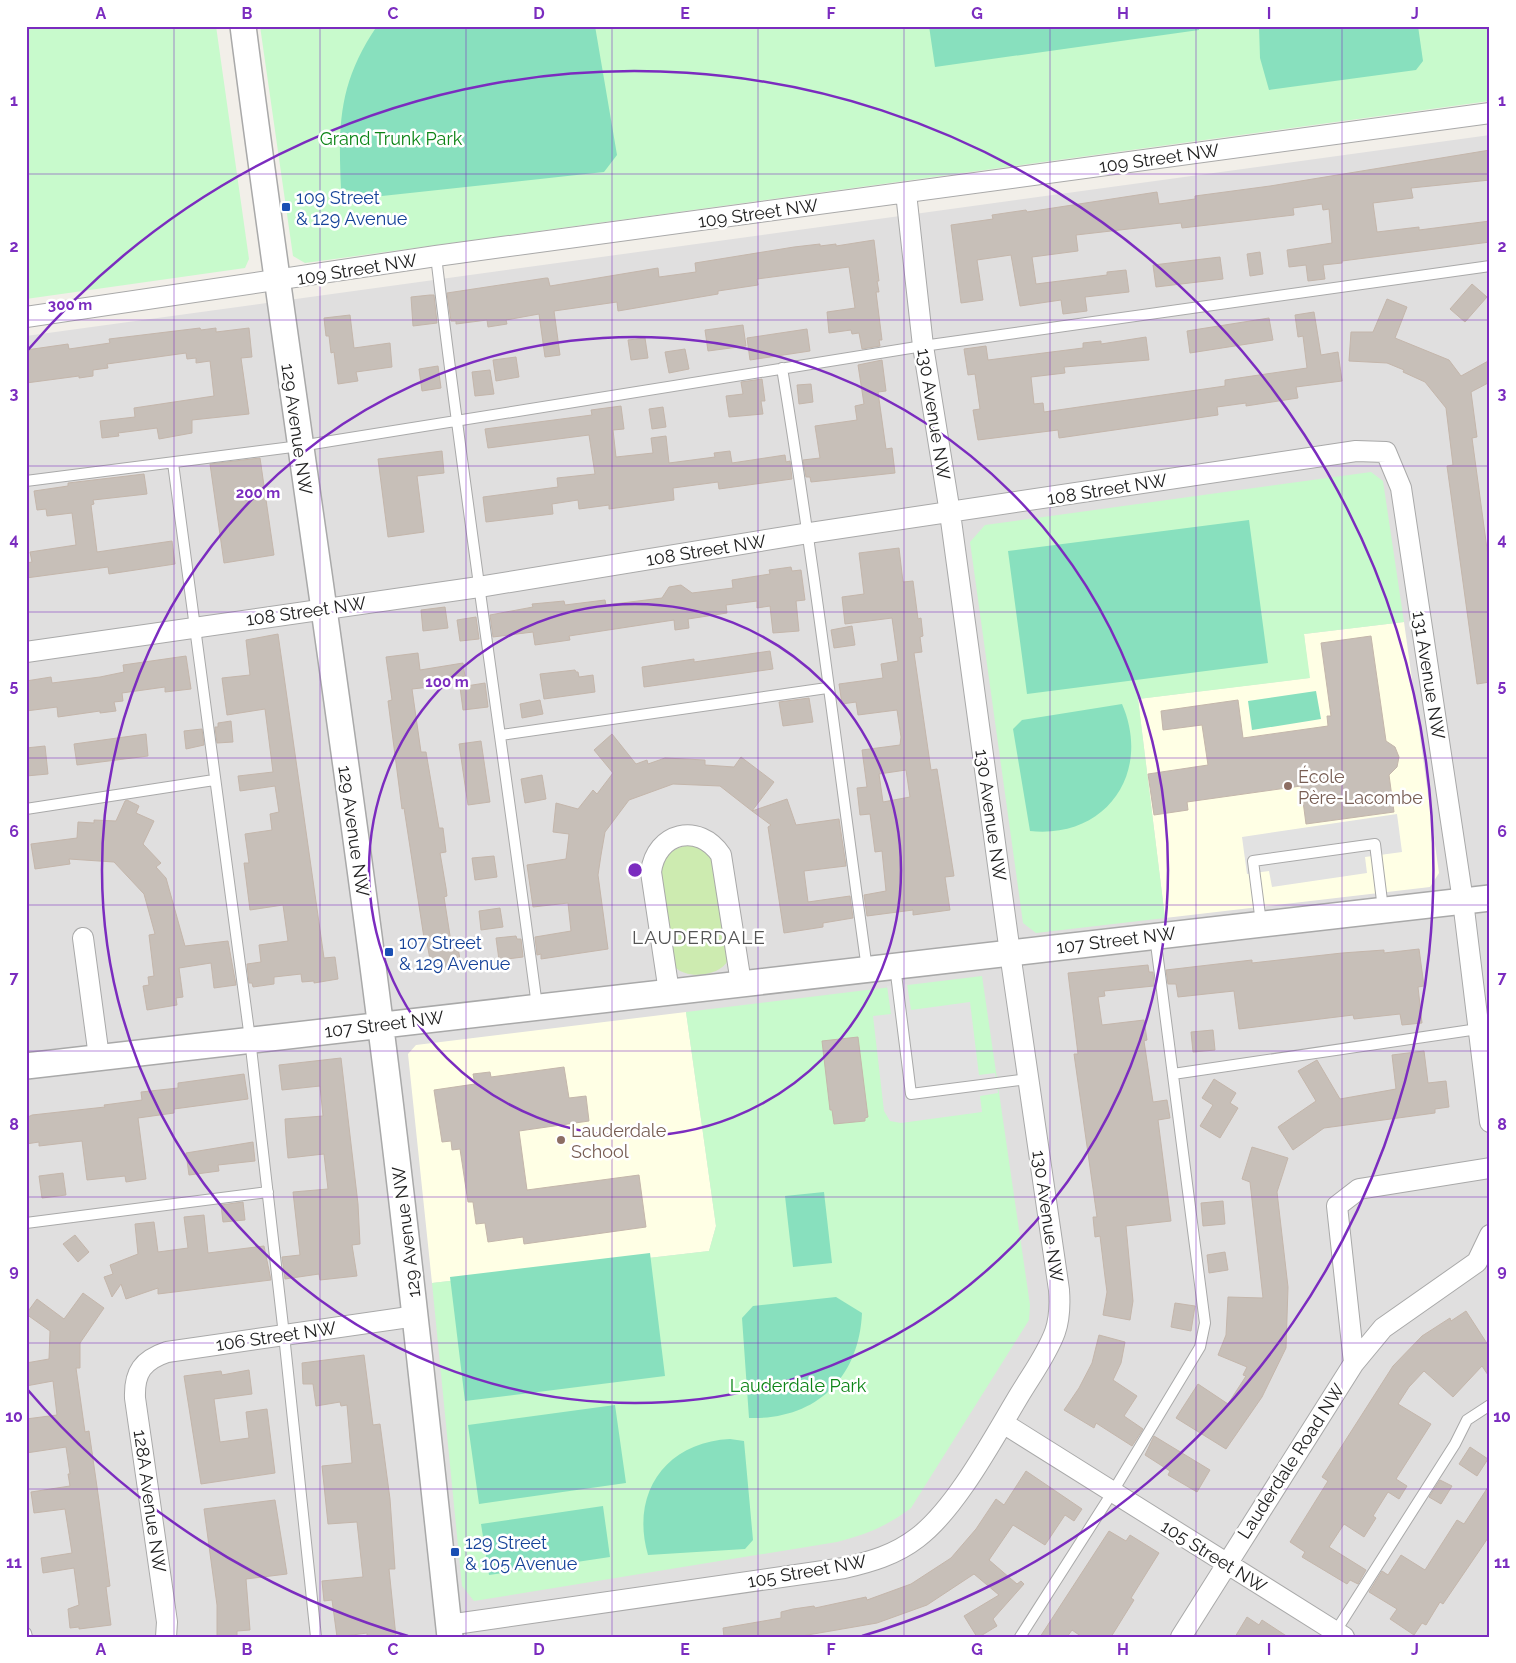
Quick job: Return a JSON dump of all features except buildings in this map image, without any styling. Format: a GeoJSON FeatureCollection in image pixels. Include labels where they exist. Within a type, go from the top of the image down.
{"type":"FeatureCollection","features":[{"type":"Feature","properties":{"kind":"street","name":"129 Avenue NW"},"geometry":{"type":"LineString","coordinates":[[242,26],[276,282],[381,1026],[416,1316],[449,1631]]}},
{"type":"Feature","properties":{"kind":"street","name":"109 Street NW"},"geometry":{"type":"LineString","coordinates":[[26,317],[276,282],[436,256],[1490,113]]}},
{"type":"Feature","properties":{"kind":"street","name":"130 Avenue NW"},"geometry":{"type":"LineString","coordinates":[[906,193],[923,346],[950,513],[1060,1308],[1055,1332],[1050,1343],[1003,1423]]}},
{"type":"Feature","properties":{"kind":"street","name":"108 Street NW"},"geometry":{"type":"LineString","coordinates":[[26,652],[479,587],[809,533],[1356,451],[1386,452]]}},
{"type":"Feature","properties":{"kind":"street","name":"131 Avenue NW"},"geometry":{"type":"LineString","coordinates":[[1386,452],[1401,488],[1463,901]]}},
{"type":"Feature","properties":{"kind":"street"},"geometry":{"type":"LineString","coordinates":[[669,992],[652,872],[653,862],[661,847],[676,837],[686,835],[702,838],[716,848],[721,855],[741,983]]}},
{"type":"Feature","properties":{"kind":"street","name":"107 Street NW"},"geometry":{"type":"LineString","coordinates":[[26,1066],[1490,898]]}},
{"type":"Feature","properties":{"kind":"street"},"geometry":{"type":"LineString","coordinates":[[1463,901],[1490,1122]]}},
{"type":"Feature","properties":{"kind":"street"},"geometry":{"type":"LineString","coordinates":[[83,938],[99,1057]]}},
{"type":"Feature","properties":{"kind":"street"},"geometry":{"type":"LineString","coordinates":[[1354,1362],[1337,1206],[1359,1189],[1490,1168]]}},
{"type":"Feature","properties":{"kind":"street","name":"Lauderdale Road NW"},"geometry":{"type":"LineString","coordinates":[[1181,1637],[1354,1362],[1383,1328],[1477,1262],[1490,1235]]}},
{"type":"Feature","properties":{"kind":"street","name":"106 Street NW"},"geometry":{"type":"LineString","coordinates":[[141,1367],[155,1356],[167,1352],[416,1316]]}},
{"type":"Feature","properties":{"kind":"street","name":"128A Avenue NW"},"geometry":{"type":"LineString","coordinates":[[141,1367],[136,1376],[135,1398],[167,1622],[166,1637]]}},
{"type":"Feature","properties":{"kind":"street","name":"105 Street NW"},"geometry":{"type":"LineString","coordinates":[[449,1631],[844,1568],[882,1558],[917,1538],[942,1514],[1003,1423],[1337,1635]]}},
{"type":"Feature","properties":{"kind":"lane"},"geometry":{"type":"LineString","coordinates":[[436,256],[456,422],[501,735],[537,1006]]}},
{"type":"Feature","properties":{"kind":"lane"},"geometry":{"type":"LineString","coordinates":[[26,481],[172,464],[300,446],[923,346],[1490,266]]}},
{"type":"Feature","properties":{"kind":"lane"},"geometry":{"type":"LineString","coordinates":[[782,368],[809,533],[827,688],[867,969]]}},
{"type":"Feature","properties":{"kind":"lane"},"geometry":{"type":"LineString","coordinates":[[172,464],[250,1040],[316,1637]]}},
{"type":"Feature","properties":{"kind":"lane"},"geometry":{"type":"LineString","coordinates":[[501,735],[827,688]]}},
{"type":"Feature","properties":{"kind":"lane"},"geometry":{"type":"LineString","coordinates":[[26,809],[214,780]]}},
{"type":"Feature","properties":{"kind":"lane"},"geometry":{"type":"LineString","coordinates":[[1262,923],[1253,861],[1375,844],[1383,910]]}},
{"type":"Feature","properties":{"kind":"lane"},"geometry":{"type":"LineString","coordinates":[[1020,1637],[1112,1493],[1200,1347],[1205,1323],[1155,935]]}},
{"type":"Feature","properties":{"kind":"lane"},"geometry":{"type":"LineString","coordinates":[[895,966],[911,1094],[1028,1079]]}},
{"type":"Feature","properties":{"kind":"lane"},"geometry":{"type":"LineString","coordinates":[[1173,1074],[1478,1029]]}},
{"type":"Feature","properties":{"kind":"lane"},"geometry":{"type":"LineString","coordinates":[[26,1223],[268,1192]]}},
{"type":"Feature","properties":{"kind":"lane"},"geometry":{"type":"LineString","coordinates":[[1337,1635],[1455,1444],[1467,1420],[1490,1405]]}},
{"type":"Feature","properties":{"kind":"shaded area"},"geometry":{"type":"Polygon","coordinates":[[[1490,135],[1490,1637],[26,1637],[26,336],[1490,135]]]}},
{"type":"Feature","properties":{"kind":"shaded area","name":"École Père-Lacombe"},"geometry":{"type":"Polygon","coordinates":[[[1404,622],[1439,873],[1430,887],[1165,918],[1138,699],[1309,678],[1304,634],[1404,622]]]}},
{"type":"Feature","properties":{"kind":"shaded area"},"geometry":{"type":"Polygon","coordinates":[[[1397,814],[1402,852],[1365,857],[1367,873],[1272,887],[1269,871],[1247,874],[1242,837],[1397,814]]]}},
{"type":"Feature","properties":{"kind":"shaded area"},"geometry":{"type":"Polygon","coordinates":[[[907,984],[911,1010],[970,1002],[979,1075],[995,1073],[998,1093],[980,1096],[982,1112],[901,1123],[890,1121],[884,1111],[873,1016],[891,1014],[887,986],[907,984]]]}},
{"type":"Feature","properties":{"kind":"shaded area","name":"Lauderdale School"},"geometry":{"type":"Polygon","coordinates":[[[686,1012],[716,1226],[709,1251],[432,1283],[408,1054],[416,1045],[686,1012]]]}},
{"type":"Feature","properties":{"kind":"green space"},"geometry":{"type":"Polygon","coordinates":[[[26,26],[216,26],[249,259],[245,268],[26,299],[26,26]]]}},
{"type":"Feature","properties":{"kind":"green space","name":"Grand Trunk Park"},"geometry":{"type":"Polygon","coordinates":[[[260,26],[1490,26],[1490,101],[305,263],[293,256],[260,26]]]}},
{"type":"Feature","properties":{"kind":"green space"},"geometry":{"type":"Polygon","coordinates":[[[377,26],[595,26],[617,155],[604,172],[382,196],[341,189],[341,123],[348,85],[364,46],[377,26]]]}},
{"type":"Feature","properties":{"kind":"green space"},"geometry":{"type":"Polygon","coordinates":[[[929,26],[1199,26],[1199,30],[935,67],[929,26]]]}},
{"type":"Feature","properties":{"kind":"green space"},"geometry":{"type":"Polygon","coordinates":[[[1259,26],[1418,26],[1423,61],[1416,70],[1269,90],[1260,58],[1259,26]]]}},
{"type":"Feature","properties":{"kind":"green space"},"geometry":{"type":"Polygon","coordinates":[[[1371,472],[1383,481],[1404,622],[1304,634],[1310,678],[1138,699],[1165,918],[1036,933],[1023,923],[970,542],[985,525],[1371,472]]]}},
{"type":"Feature","properties":{"kind":"green space"},"geometry":{"type":"Polygon","coordinates":[[[1249,520],[1268,663],[1027,694],[1008,551],[1249,520]]]}},
{"type":"Feature","properties":{"kind":"green space"},"geometry":{"type":"Polygon","coordinates":[[[1316,691],[1321,719],[1252,730],[1248,701],[1316,691]]]}},
{"type":"Feature","properties":{"kind":"green space"},"geometry":{"type":"Polygon","coordinates":[[[1122,704],[1130,730],[1131,754],[1126,777],[1116,796],[1100,813],[1081,824],[1057,831],[1030,831],[1013,729],[1022,720],[1122,704]]]}},
{"type":"Feature","properties":{"kind":"green space"},"geometry":{"type":"Polygon","coordinates":[[[685,846],[700,846],[711,852],[728,960],[718,970],[711,973],[687,974],[675,967],[659,868],[662,860],[669,854],[685,846]]]}},
{"type":"Feature","properties":{"kind":"green space","name":"Lauderdale Park"},"geometry":{"type":"Polygon","coordinates":[[[982,976],[1030,1305],[1029,1320],[911,1508],[876,1529],[837,1542],[474,1601],[462,1586],[432,1283],[709,1251],[716,1226],[686,1012],[982,976]]]}},
{"type":"Feature","properties":{"kind":"green space"},"geometry":{"type":"Polygon","coordinates":[[[824,1192],[832,1263],[793,1267],[785,1196],[824,1192]]]}},
{"type":"Feature","properties":{"kind":"green space"},"geometry":{"type":"Polygon","coordinates":[[[650,1253],[665,1376],[465,1401],[450,1277],[650,1253]]]}},
{"type":"Feature","properties":{"kind":"green space"},"geometry":{"type":"Polygon","coordinates":[[[836,1297],[862,1313],[859,1337],[852,1358],[842,1376],[829,1391],[813,1403],[794,1412],[773,1417],[749,1418],[742,1318],[753,1306],[836,1297]]]}},
{"type":"Feature","properties":{"kind":"green space"},"geometry":{"type":"Polygon","coordinates":[[[615,1405],[626,1483],[479,1504],[468,1425],[615,1405]]]}},
{"type":"Feature","properties":{"kind":"green space"},"geometry":{"type":"Polygon","coordinates":[[[730,1439],[744,1441],[753,1540],[745,1549],[648,1555],[644,1532],[644,1511],[649,1492],[658,1475],[671,1461],[688,1450],[707,1442],[730,1439]]]}},
{"type":"Feature","properties":{"kind":"green space"},"geometry":{"type":"Polygon","coordinates":[[[603,1506],[610,1557],[489,1575],[481,1524],[603,1506]]]}},
{"type":"Feature","properties":{"kind":"place","name":"109 Street & 129 Avenue"},"geometry":{"type":"Point","coordinates":[286,207]}},
{"type":"Feature","properties":{"kind":"place","name":"École Père-Lacombe"},"geometry":{"type":"Point","coordinates":[1288,786]}},
{"type":"Feature","properties":{"kind":"place","name":"107 Street & 129 Avenue"},"geometry":{"type":"Point","coordinates":[389,952]}},
{"type":"Feature","properties":{"kind":"place","name":"Lauderdale School"},"geometry":{"type":"Point","coordinates":[561,1140]}},
{"type":"Feature","properties":{"kind":"place","name":"129 Street & 105 Avenue"},"geometry":{"type":"Point","coordinates":[455,1552]}},
{"type":"Feature","properties":{"kind":"district","name":"LAUDERDALE"},"geometry":{"type":"Point","coordinates":[699,937]}}]}
